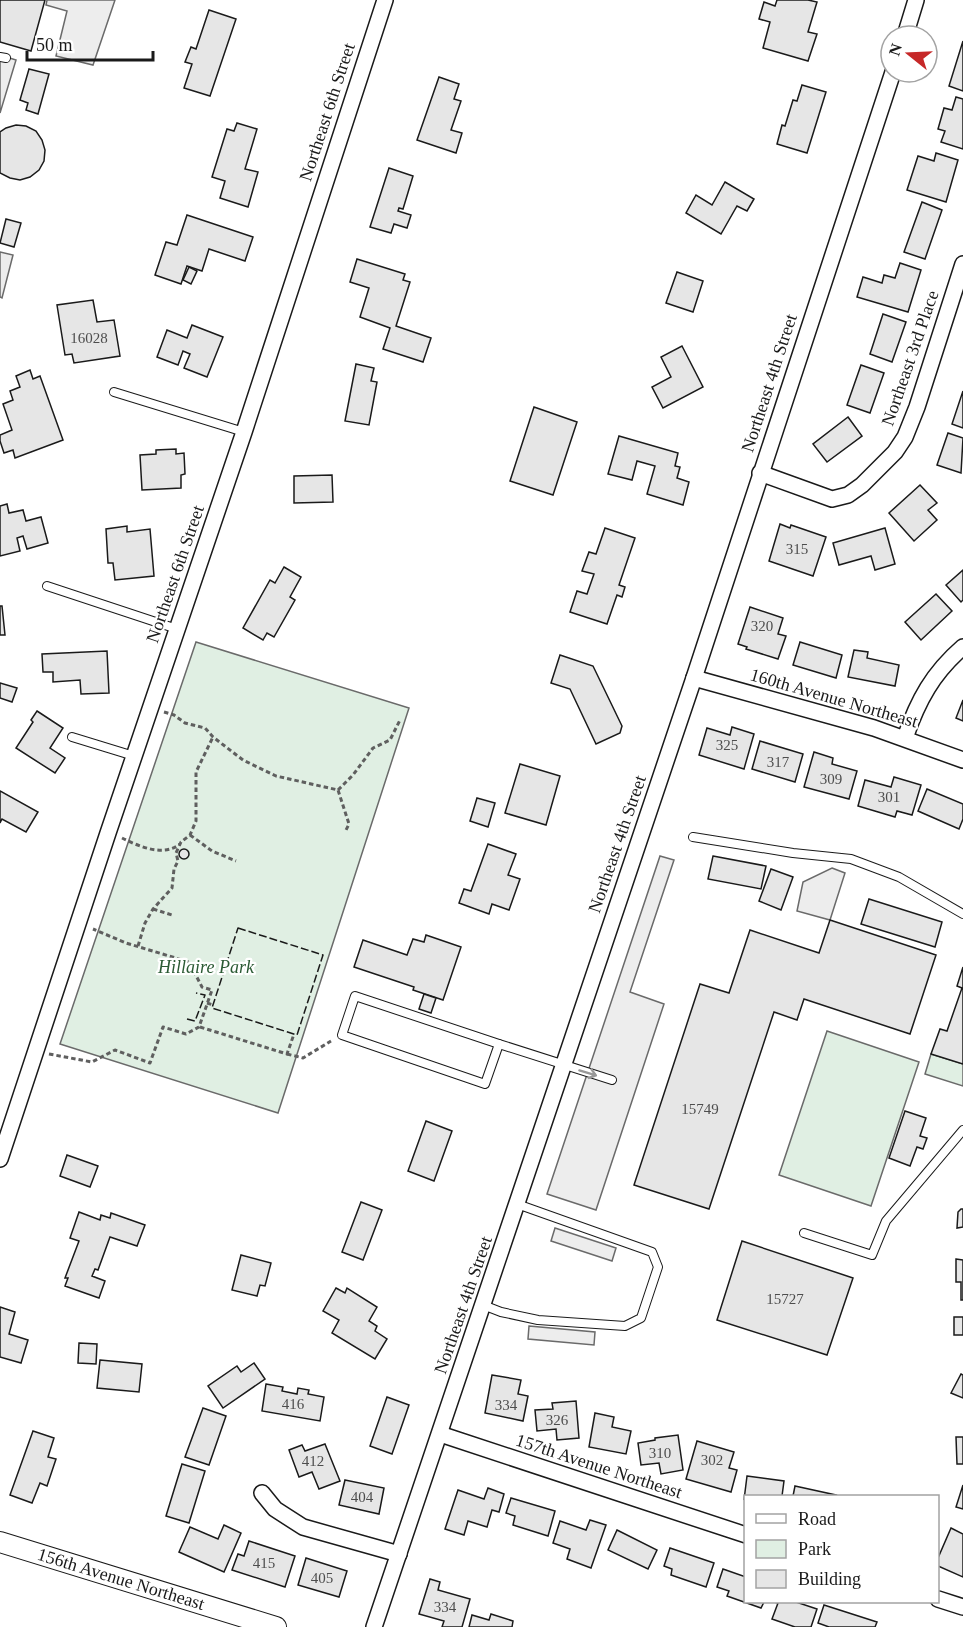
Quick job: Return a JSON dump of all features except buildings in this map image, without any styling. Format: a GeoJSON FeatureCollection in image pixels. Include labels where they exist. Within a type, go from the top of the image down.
{"type":"FeatureCollection","features":[{"type":"Feature","properties":{"kind":"street","name":"Northeast 6th Street"},"geometry":{"type":"LineString","coordinates":[[0,1159],[77,923],[244,432],[385,0]]}},
{"type":"Feature","properties":{"kind":"street"},"geometry":{"type":"LineString","coordinates":[[909,24],[916,0]]}},
{"type":"Feature","properties":{"kind":"street","name":"Northeast 4th Street"},"geometry":{"type":"LineString","coordinates":[[374,1627],[694,678],[889,84]]}},
{"type":"Feature","properties":{"kind":"street","name":"Northeast 3rd Place"},"geometry":{"type":"LineString","coordinates":[[760,473],[832,499],[848,495],[862,485],[895,452],[905,437],[917,407],[963,264]]}},
{"type":"Feature","properties":{"kind":"street"},"geometry":{"type":"LineString","coordinates":[[905,738],[926,687],[963,647]]}},
{"type":"Feature","properties":{"kind":"street","name":"160th Avenue Northeast"},"geometry":{"type":"LineString","coordinates":[[694,678],[905,738],[963,760]]}},
{"type":"Feature","properties":{"kind":"street","name":"157th Avenue Northeast"},"geometry":{"type":"LineString","coordinates":[[440,1434],[744,1534]]}},
{"type":"Feature","properties":{"kind":"street"},"geometry":{"type":"LineString","coordinates":[[262,1493],[275,1509],[303,1527],[399,1554]]}},
{"type":"Feature","properties":{"kind":"street","name":"156th Avenue Northeast"},"geometry":{"type":"LineString","coordinates":[[0,1542],[276,1627]]}},
{"type":"Feature","properties":{"kind":"street"},"geometry":{"type":"LineString","coordinates":[[939,1599],[963,1607]]}},
{"type":"Feature","properties":{"kind":"lane"},"geometry":{"type":"LineString","coordinates":[[114,392],[244,432]]}},
{"type":"Feature","properties":{"kind":"lane"},"geometry":{"type":"LineString","coordinates":[[47,586],[177,629]]}},
{"type":"Feature","properties":{"kind":"lane"},"geometry":{"type":"LineString","coordinates":[[72,737],[134,756]]}},
{"type":"Feature","properties":{"kind":"lane"},"geometry":{"type":"LineString","coordinates":[[693,837],[793,854],[851,859],[899,877],[963,914]]}},
{"type":"Feature","properties":{"kind":"lane"},"geometry":{"type":"LineString","coordinates":[[499,1044],[485,1083],[342,1035],[354,996],[612,1080]]}},
{"type":"Feature","properties":{"kind":"lane"},"geometry":{"type":"LineString","coordinates":[[804,1233],[872,1255],[886,1221],[963,1130]]}},
{"type":"Feature","properties":{"kind":"lane"},"geometry":{"type":"LineString","coordinates":[[483,1305],[501,1312],[538,1320],[625,1326],[641,1318],[658,1267],[652,1252],[517,1204]]}},
{"type":"Feature","properties":{"kind":"path"},"geometry":{"type":"LineString","coordinates":[[169,713],[185,723],[205,728],[243,760],[276,776],[338,790]]}},
{"type":"Feature","properties":{"kind":"path"},"geometry":{"type":"LineString","coordinates":[[338,790],[353,775],[373,748],[390,740],[400,720]]}},
{"type":"Feature","properties":{"kind":"path"},"geometry":{"type":"LineString","coordinates":[[108,833],[154,850],[172,850],[190,835],[196,821],[196,772],[213,737]]}},
{"type":"Feature","properties":{"kind":"path"},"geometry":{"type":"LineString","coordinates":[[338,790],[349,824],[345,832]]}},
{"type":"Feature","properties":{"kind":"path"},"geometry":{"type":"LineString","coordinates":[[190,835],[212,851],[236,861]]}},
{"type":"Feature","properties":{"kind":"path"},"geometry":{"type":"LineString","coordinates":[[138,946],[145,923],[153,909],[172,888],[174,869],[178,861],[176,853],[181,842]]}},
{"type":"Feature","properties":{"kind":"path"},"geometry":{"type":"LineString","coordinates":[[153,909],[172,915]]}},
{"type":"Feature","properties":{"kind":"path"},"geometry":{"type":"LineString","coordinates":[[36,1050],[92,1062],[115,1050],[150,1063],[163,1027],[186,1034],[199,1027],[212,990],[202,987],[189,962],[77,923]]}},
{"type":"Feature","properties":{"kind":"path"},"geometry":{"type":"LineString","coordinates":[[207,1003],[213,1005]]}},
{"type":"Feature","properties":{"kind":"path"},"geometry":{"type":"LineString","coordinates":[[199,1027],[303,1058],[342,1035]]}},
{"type":"Feature","properties":{"kind":"path"},"geometry":{"type":"LineString","coordinates":[[287,1054],[294,1034]]}},
{"type":"Feature","properties":{"kind":"green space","name":"Hillaire Park"},"geometry":{"type":"Polygon","coordinates":[[[196,642],[409,708],[278,1113],[60,1044],[196,642]]]}},
{"type":"Feature","properties":{"kind":"green space"},"geometry":{"type":"Polygon","coordinates":[[[827,1031],[919,1062],[871,1206],[779,1175],[827,1031]]]}},
{"type":"Feature","properties":{"kind":"green space"},"geometry":{"type":"Polygon","coordinates":[[[931,1054],[963,1064],[963,1086],[925,1074],[931,1054]]]}},
{"type":"Feature","properties":{"kind":"shaded area"},"geometry":{"type":"Polygon","coordinates":[[[47,0],[115,0],[93,65],[56,56],[67,11],[46,5],[47,0]]]}},
{"type":"Feature","properties":{"kind":"shaded area"},"geometry":{"type":"Polygon","coordinates":[[[0,55],[16,60],[0,113],[0,55]]]}},
{"type":"Feature","properties":{"kind":"shaded area"},"geometry":{"type":"Polygon","coordinates":[[[0,252],[13,255],[2,298],[0,297],[0,252]]]}},
{"type":"Feature","properties":{"kind":"shaded area"},"geometry":{"type":"Polygon","coordinates":[[[660,856],[674,860],[630,992],[664,1004],[596,1210],[547,1194],[660,856]]]}},
{"type":"Feature","properties":{"kind":"shaded area"},"geometry":{"type":"Polygon","coordinates":[[[832,868],[845,873],[830,920],[797,911],[803,882],[832,868]]]}},
{"type":"Feature","properties":{"kind":"shaded area"},"geometry":{"type":"Polygon","coordinates":[[[555,1228],[616,1248],[612,1261],[551,1241],[555,1228]]]}},
{"type":"Feature","properties":{"kind":"shaded area"},"geometry":{"type":"Polygon","coordinates":[[[529,1326],[595,1332],[594,1345],[528,1339],[529,1326]]]}},
{"type":"Feature","properties":{"kind":"fence"},"geometry":{"type":"LineString","coordinates":[[238,928],[323,955],[297,1035],[212,1008],[238,928]]}},
{"type":"Feature","properties":{"kind":"fence"},"geometry":{"type":"LineString","coordinates":[[187,1019],[195,1021],[205,995],[196,993]]}}]}
